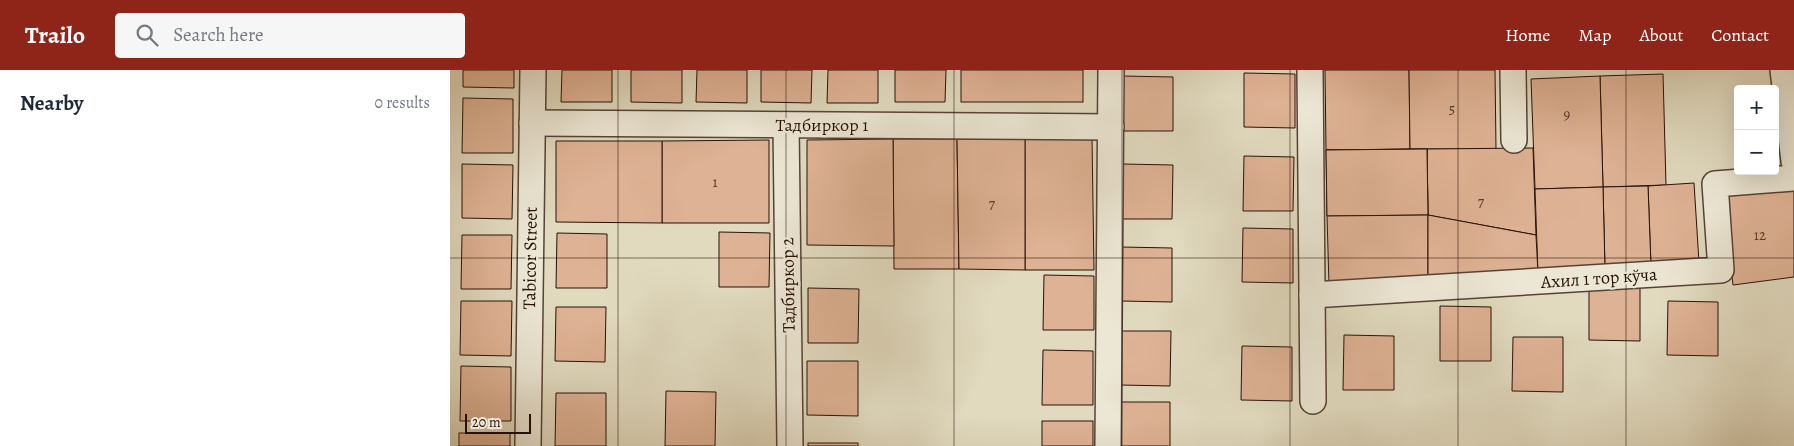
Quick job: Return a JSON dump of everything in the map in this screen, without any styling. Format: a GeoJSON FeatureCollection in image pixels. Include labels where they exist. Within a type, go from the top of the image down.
{"type":"FeatureCollection","features":[{"type":"Feature","properties":{"kind":"street","name":"Tabicor Street"},"geometry":{"type":"LineString","coordinates":[[528,446],[533,70]]}},
{"type":"Feature","properties":{"kind":"street"},"geometry":{"type":"LineString","coordinates":[[1108,446],[1111,70]]}},
{"type":"Feature","properties":{"kind":"street"},"geometry":{"type":"LineString","coordinates":[[1310,70],[1313,401]]}},
{"type":"Feature","properties":{"kind":"street"},"geometry":{"type":"LineString","coordinates":[[1513,70],[1514,140]]}},
{"type":"Feature","properties":{"kind":"street"},"geometry":{"type":"LineString","coordinates":[[1783,70],[1794,161]]}},
{"type":"Feature","properties":{"kind":"street","name":"Тадбиркор 1"},"geometry":{"type":"LineString","coordinates":[[532,123],[1111,127]]}},
{"type":"Feature","properties":{"kind":"street","name":"Тадбиркор 2"},"geometry":{"type":"LineString","coordinates":[[786,125],[790,446]]}},
{"type":"Feature","properties":{"kind":"street","name":"Ахил 1 тор кўча"},"geometry":{"type":"LineString","coordinates":[[1312,295],[1721,270],[1715,184],[1794,178]]}},
{"type":"Feature","properties":{"kind":"building"},"geometry":{"type":"Polygon","coordinates":[[[463,70],[514,70],[514,88],[463,87],[463,70]]]}},
{"type":"Feature","properties":{"kind":"building"},"geometry":{"type":"Polygon","coordinates":[[[562,70],[612,70],[612,102],[561,102],[562,70]]]}},
{"type":"Feature","properties":{"kind":"building"},"geometry":{"type":"Polygon","coordinates":[[[631,70],[682,70],[682,103],[631,102],[631,70]]]}},
{"type":"Feature","properties":{"kind":"building"},"geometry":{"type":"Polygon","coordinates":[[[697,70],[747,70],[747,103],[696,102],[697,70]]]}},
{"type":"Feature","properties":{"kind":"building"},"geometry":{"type":"Polygon","coordinates":[[[761,70],[812,70],[811,103],[761,102],[761,70]]]}},
{"type":"Feature","properties":{"kind":"building"},"geometry":{"type":"Polygon","coordinates":[[[828,70],[878,70],[878,103],[827,103],[828,70]]]}},
{"type":"Feature","properties":{"kind":"building"},"geometry":{"type":"Polygon","coordinates":[[[895,70],[946,70],[945,102],[895,102],[895,70]]]}},
{"type":"Feature","properties":{"kind":"building"},"geometry":{"type":"Polygon","coordinates":[[[961,70],[1083,70],[1083,102],[961,102],[961,70]]]}},
{"type":"Feature","properties":{"kind":"building"},"geometry":{"type":"Polygon","coordinates":[[[1325,70],[1409,70],[1410,149],[1326,150],[1325,70]]]}},
{"type":"Feature","properties":{"kind":"building"},"geometry":{"type":"Polygon","coordinates":[[[1409,70],[1495,70],[1496,149],[1410,149],[1409,70]]]}},
{"type":"Feature","properties":{"kind":"building"},"geometry":{"type":"Polygon","coordinates":[[[1244,73],[1295,74],[1295,128],[1244,127],[1244,73]]]}},
{"type":"Feature","properties":{"kind":"building"},"geometry":{"type":"Polygon","coordinates":[[[1663,74],[1666,185],[1603,187],[1600,76],[1663,74]]]}},
{"type":"Feature","properties":{"kind":"building"},"geometry":{"type":"Polygon","coordinates":[[[1123,76],[1173,77],[1173,131],[1122,131],[1123,76]]]}},
{"type":"Feature","properties":{"kind":"building"},"geometry":{"type":"Polygon","coordinates":[[[1600,76],[1603,187],[1535,189],[1531,79],[1600,76]]]}},
{"type":"Feature","properties":{"kind":"building"},"geometry":{"type":"Polygon","coordinates":[[[463,98],[513,99],[513,153],[462,153],[463,98]]]}},
{"type":"Feature","properties":{"kind":"building"},"geometry":{"type":"Polygon","coordinates":[[[1092,138],[1094,270],[1025,270],[1025,139],[1092,138]]]}},
{"type":"Feature","properties":{"kind":"building"},"geometry":{"type":"Polygon","coordinates":[[[893,139],[957,139],[959,269],[894,269],[893,139]]]}},
{"type":"Feature","properties":{"kind":"building"},"geometry":{"type":"Polygon","coordinates":[[[893,139],[894,246],[807,245],[807,140],[893,139]]]}},
{"type":"Feature","properties":{"kind":"building"},"geometry":{"type":"Polygon","coordinates":[[[957,139],[1025,139],[1025,270],[959,269],[957,139]]]}},
{"type":"Feature","properties":{"kind":"building"},"geometry":{"type":"Polygon","coordinates":[[[769,140],[769,223],[662,223],[662,141],[769,140]]]}},
{"type":"Feature","properties":{"kind":"building"},"geometry":{"type":"Polygon","coordinates":[[[556,141],[662,141],[662,223],[556,222],[556,141]]]}},
{"type":"Feature","properties":{"kind":"building"},"geometry":{"type":"Polygon","coordinates":[[[1533,148],[1536,235],[1428,215],[1427,149],[1533,148]]]}},
{"type":"Feature","properties":{"kind":"building"},"geometry":{"type":"Polygon","coordinates":[[[1427,149],[1428,215],[1327,216],[1326,150],[1427,149]]]}},
{"type":"Feature","properties":{"kind":"building"},"geometry":{"type":"Polygon","coordinates":[[[1427,149],[1428,215],[1327,216],[1326,150],[1427,149]]]}},
{"type":"Feature","properties":{"kind":"building"},"geometry":{"type":"Polygon","coordinates":[[[1244,156],[1294,157],[1293,211],[1243,211],[1244,156]]]}},
{"type":"Feature","properties":{"kind":"building"},"geometry":{"type":"Polygon","coordinates":[[[462,164],[513,165],[512,219],[462,218],[462,164]]]}},
{"type":"Feature","properties":{"kind":"building"},"geometry":{"type":"Polygon","coordinates":[[[1122,164],[1173,165],[1172,219],[1121,219],[1122,164]]]}},
{"type":"Feature","properties":{"kind":"building"},"geometry":{"type":"Polygon","coordinates":[[[1694,183],[1699,262],[1651,266],[1648,186],[1694,183]]]}},
{"type":"Feature","properties":{"kind":"building"},"geometry":{"type":"Polygon","coordinates":[[[1794,184],[1794,277],[1733,285],[1722,193],[1794,184]]]}},
{"type":"Feature","properties":{"kind":"building"},"geometry":{"type":"Polygon","coordinates":[[[1648,186],[1651,266],[1605,269],[1603,187],[1648,186]]]}},
{"type":"Feature","properties":{"kind":"building"},"geometry":{"type":"Polygon","coordinates":[[[1603,187],[1605,269],[1538,274],[1535,189],[1603,187]]]}},
{"type":"Feature","properties":{"kind":"building"},"geometry":{"type":"Polygon","coordinates":[[[1428,215],[1428,280],[1329,285],[1327,216],[1428,215]]]}},
{"type":"Feature","properties":{"kind":"building"},"geometry":{"type":"Polygon","coordinates":[[[1428,215],[1536,235],[1538,274],[1428,280],[1428,215]]]}},
{"type":"Feature","properties":{"kind":"building"},"geometry":{"type":"Polygon","coordinates":[[[1243,228],[1293,229],[1293,283],[1242,282],[1243,228]]]}},
{"type":"Feature","properties":{"kind":"building"},"geometry":{"type":"Polygon","coordinates":[[[719,232],[770,233],[769,287],[719,287],[719,232]]]}},
{"type":"Feature","properties":{"kind":"building"},"geometry":{"type":"Polygon","coordinates":[[[557,233],[607,234],[607,288],[556,288],[557,233]]]}},
{"type":"Feature","properties":{"kind":"building"},"geometry":{"type":"Polygon","coordinates":[[[462,235],[512,235],[511,289],[461,289],[462,235]]]}},
{"type":"Feature","properties":{"kind":"building"},"geometry":{"type":"Polygon","coordinates":[[[1121,247],[1172,248],[1172,302],[1121,301],[1121,247]]]}},
{"type":"Feature","properties":{"kind":"building"},"geometry":{"type":"Polygon","coordinates":[[[1044,275],[1094,276],[1094,330],[1043,330],[1044,275]]]}},
{"type":"Feature","properties":{"kind":"building"},"geometry":{"type":"Polygon","coordinates":[[[1589,286],[1640,286],[1640,341],[1589,340],[1589,286]]]}},
{"type":"Feature","properties":{"kind":"building"},"geometry":{"type":"Polygon","coordinates":[[[808,288],[859,289],[858,343],[808,343],[808,288]]]}},
{"type":"Feature","properties":{"kind":"building"},"geometry":{"type":"Polygon","coordinates":[[[461,301],[512,301],[511,356],[460,355],[461,301]]]}},
{"type":"Feature","properties":{"kind":"building"},"geometry":{"type":"Polygon","coordinates":[[[1668,301],[1718,302],[1718,356],[1667,355],[1668,301]]]}},
{"type":"Feature","properties":{"kind":"building"},"geometry":{"type":"Polygon","coordinates":[[[1440,306],[1491,307],[1491,361],[1440,361],[1440,306]]]}},
{"type":"Feature","properties":{"kind":"building"},"geometry":{"type":"Polygon","coordinates":[[[556,307],[606,307],[605,362],[555,361],[556,307]]]}},
{"type":"Feature","properties":{"kind":"building"},"geometry":{"type":"Polygon","coordinates":[[[1120,331],[1171,331],[1170,386],[1120,385],[1120,331]]]}},
{"type":"Feature","properties":{"kind":"building"},"geometry":{"type":"Polygon","coordinates":[[[1344,335],[1394,336],[1394,390],[1343,390],[1344,335]]]}},
{"type":"Feature","properties":{"kind":"building"},"geometry":{"type":"Polygon","coordinates":[[[1513,337],[1563,337],[1563,392],[1512,391],[1513,337]]]}},
{"type":"Feature","properties":{"kind":"building"},"geometry":{"type":"Polygon","coordinates":[[[1242,346],[1292,347],[1292,401],[1241,400],[1242,346]]]}},
{"type":"Feature","properties":{"kind":"building"},"geometry":{"type":"Polygon","coordinates":[[[1043,350],[1093,351],[1093,405],[1042,405],[1043,350]]]}},
{"type":"Feature","properties":{"kind":"building"},"geometry":{"type":"Polygon","coordinates":[[[807,361],[858,361],[858,416],[807,415],[807,361]]]}},
{"type":"Feature","properties":{"kind":"building"},"geometry":{"type":"Polygon","coordinates":[[[461,366],[511,367],[511,421],[460,421],[461,366]]]}},
{"type":"Feature","properties":{"kind":"building"},"geometry":{"type":"Polygon","coordinates":[[[666,391],[716,392],[715,446],[665,446],[666,391]]]}},
{"type":"Feature","properties":{"kind":"building"},"geometry":{"type":"Polygon","coordinates":[[[556,393],[606,393],[606,446],[555,446],[556,393]]]}},
{"type":"Feature","properties":{"kind":"building"},"geometry":{"type":"Polygon","coordinates":[[[1120,402],[1170,402],[1170,446],[1119,446],[1120,402]]]}},
{"type":"Feature","properties":{"kind":"building"},"geometry":{"type":"Polygon","coordinates":[[[1042,421],[1093,421],[1093,446],[1042,446],[1042,421]]]}},
{"type":"Feature","properties":{"kind":"building"},"geometry":{"type":"Polygon","coordinates":[[[459,433],[510,433],[510,446],[459,446],[459,433]]]}},
{"type":"Feature","properties":{"kind":"building"},"geometry":{"type":"Polygon","coordinates":[[[808,443],[858,443],[858,446],[808,446],[808,443]]]}}]}
